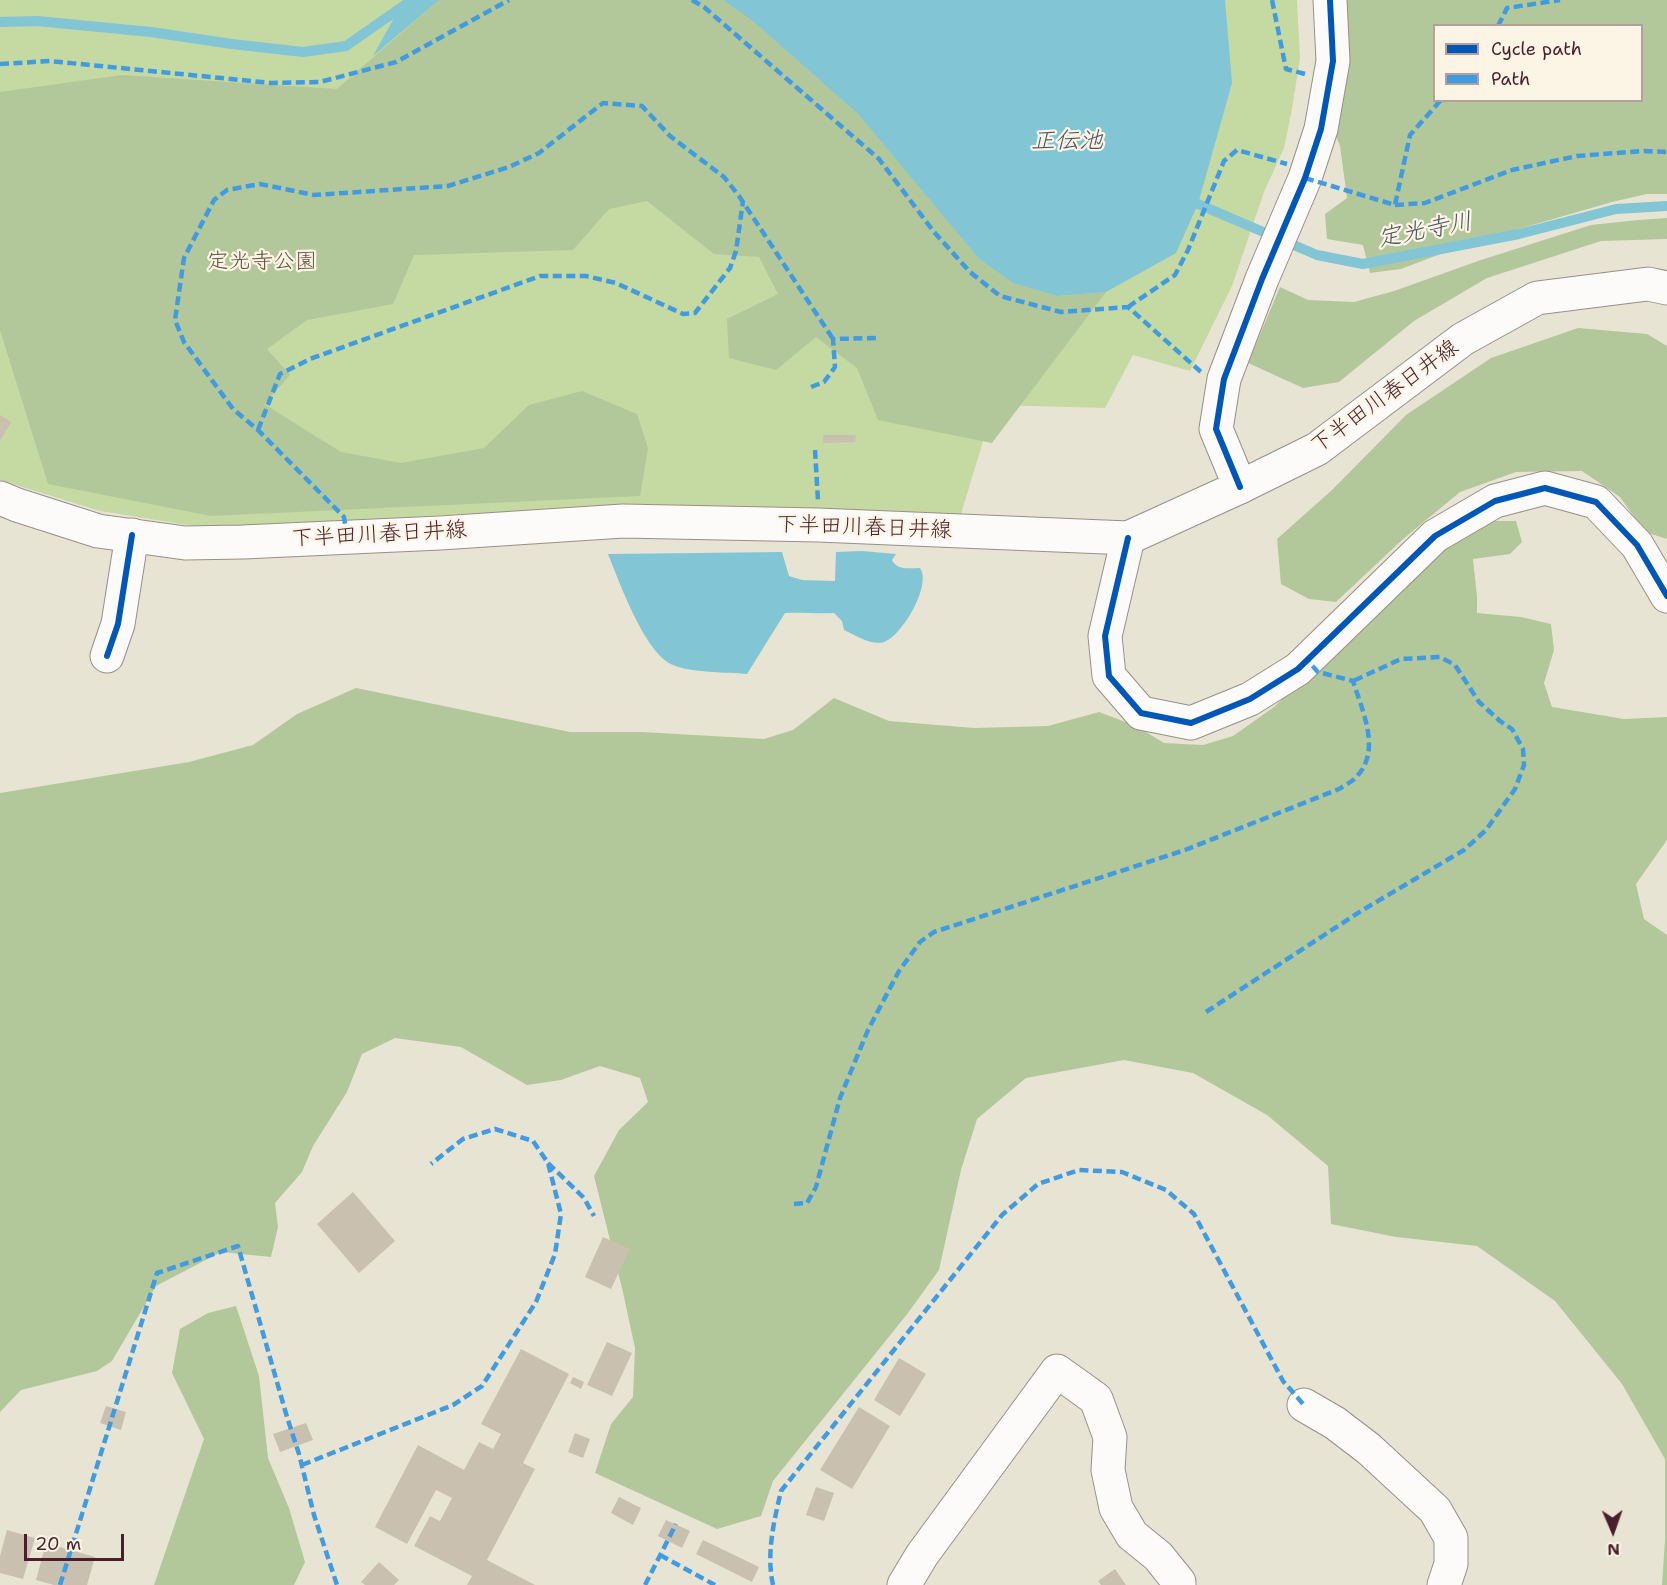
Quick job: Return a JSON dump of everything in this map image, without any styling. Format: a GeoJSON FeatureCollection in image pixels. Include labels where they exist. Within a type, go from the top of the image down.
{"type":"FeatureCollection","features":[{"type":"Feature","properties":{"kind":"main road"},"geometry":{"type":"LineString","coordinates":[[1240,487],[1216,429],[1224,379],[1262,279],[1305,178],[1321,129],[1333,62],[1330,0]]}},
{"type":"Feature","properties":{"kind":"main road","name":"下半田川春日井線"},"geometry":{"type":"LineString","coordinates":[[0,498],[98,531],[185,543],[440,533],[623,521],[818,525],[1128,538],[1317,449],[1463,339],[1537,298],[1648,284],[1667,288]]}},
{"type":"Feature","properties":{"kind":"main road"},"geometry":{"type":"LineString","coordinates":[[1128,538],[1105,636],[1109,676],[1141,713],[1191,723],[1250,699],[1298,669],[1435,536],[1495,501],[1545,488],[1596,502],[1637,545],[1667,596]]}},
{"type":"Feature","properties":{"kind":"main road"},"geometry":{"type":"LineString","coordinates":[[107,656],[118,624],[132,535]]}},
{"type":"Feature","properties":{"kind":"main road"},"geometry":{"type":"LineString","coordinates":[[904,1585],[922,1556],[1057,1371],[1096,1399],[1110,1437],[1108,1470],[1116,1508],[1132,1535],[1158,1556],[1179,1585]]}},
{"type":"Feature","properties":{"kind":"main road"},"geometry":{"type":"LineString","coordinates":[[1304,1405],[1335,1423],[1369,1449],[1435,1510],[1451,1538],[1451,1564],[1444,1585]]}},
{"type":"Feature","properties":{"kind":"green space","name":"定光寺公園"},"geometry":{"type":"Polygon","coordinates":[[[0,0],[1297,0],[1300,58],[1284,148],[1264,192],[1232,286],[1190,371],[1133,355],[1105,408],[994,405],[961,514],[640,505],[206,528],[100,511],[0,480],[0,0]]]}},
{"type":"Feature","properties":{"kind":"green space"},"geometry":{"type":"Polygon","coordinates":[[[439,0],[723,0],[754,22],[858,114],[979,259],[1013,283],[1057,296],[1106,292],[992,443],[878,420],[857,368],[816,337],[776,370],[729,358],[727,319],[778,294],[759,257],[714,254],[647,201],[609,209],[573,250],[414,255],[393,304],[307,320],[267,349],[290,375],[264,404],[341,452],[401,463],[484,448],[529,405],[582,391],[637,414],[648,448],[640,496],[211,516],[48,484],[0,330],[0,92],[122,75],[337,89],[439,0]]]}},
{"type":"Feature","properties":{"kind":"green space"},"geometry":{"type":"Polygon","coordinates":[[[1345,0],[1667,0],[1667,194],[1647,194],[1612,202],[1467,244],[1401,269],[1370,273],[1363,245],[1327,239],[1325,214],[1347,198],[1340,146],[1334,131],[1349,69],[1345,0]]]}},
{"type":"Feature","properties":{"kind":"green space"},"geometry":{"type":"Polygon","coordinates":[[[1667,218],[1667,239],[1601,241],[1487,278],[1414,321],[1339,382],[1303,388],[1248,363],[1280,287],[1308,300],[1354,302],[1394,291],[1591,225],[1667,218]]]}},
{"type":"Feature","properties":{"kind":"green space"},"geometry":{"type":"Polygon","coordinates":[[[1578,328],[1647,334],[1667,346],[1667,539],[1645,532],[1620,497],[1582,471],[1516,472],[1460,492],[1402,540],[1336,602],[1309,599],[1281,584],[1277,539],[1332,490],[1406,415],[1491,358],[1578,328]]]}},
{"type":"Feature","properties":{"kind":"green space"},"geometry":{"type":"Polygon","coordinates":[[[1485,521],[1516,521],[1522,542],[1510,554],[1473,559],[1477,613],[1521,617],[1551,624],[1554,650],[1544,683],[1552,707],[1624,719],[1667,717],[1667,840],[1636,884],[1644,919],[1667,935],[1667,1585],[1662,1585],[1665,1540],[1665,1459],[1622,1384],[1555,1301],[1477,1246],[1396,1237],[1331,1224],[1328,1166],[1267,1115],[1193,1073],[1124,1060],[1026,1078],[977,1119],[961,1170],[939,1270],[908,1313],[773,1481],[761,1516],[717,1529],[595,1473],[611,1424],[633,1397],[635,1348],[594,1176],[619,1130],[648,1102],[640,1078],[600,1066],[561,1080],[527,1085],[461,1047],[395,1038],[362,1054],[347,1092],[313,1146],[302,1172],[275,1203],[278,1227],[271,1257],[221,1252],[156,1286],[112,1361],[97,1371],[21,1390],[0,1412],[0,793],[189,762],[253,745],[297,714],[356,688],[570,732],[642,732],[764,739],[793,730],[834,698],[889,721],[974,728],[1048,726],[1099,712],[1136,726],[1164,743],[1203,745],[1233,736],[1274,707],[1436,555],[1485,521]]]}},
{"type":"Feature","properties":{"kind":"green space"},"geometry":{"type":"Polygon","coordinates":[[[236,1306],[259,1376],[268,1458],[289,1508],[305,1562],[294,1585],[154,1585],[204,1439],[172,1373],[180,1329],[208,1313],[236,1306]]]}},
{"type":"Feature","properties":{"kind":"water"},"geometry":{"type":"Polygon","coordinates":[[[404,0],[439,0],[373,56],[404,0]]]}},
{"type":"Feature","properties":{"kind":"water","name":"正伝池"},"geometry":{"type":"Polygon","coordinates":[[[723,0],[1225,0],[1232,83],[1198,204],[1176,253],[1106,292],[1057,296],[1013,283],[979,259],[858,114],[754,22],[723,0]]]}},
{"type":"Feature","properties":{"kind":"water"},"geometry":{"type":"Polygon","coordinates":[[[862,551],[896,554],[892,560],[897,566],[920,568],[923,576],[919,597],[899,630],[884,642],[874,643],[844,630],[842,621],[834,613],[785,613],[747,674],[689,670],[673,665],[663,658],[653,647],[634,616],[608,554],[782,552],[789,576],[802,580],[835,581],[836,552],[862,551]]]}},
{"type":"Feature","properties":{"kind":"building"},"geometry":{"type":"Polygon","coordinates":[[[0,415],[11,422],[0,441],[0,415]]]}},
{"type":"Feature","properties":{"kind":"building"},"geometry":{"type":"Polygon","coordinates":[[[823,435],[856,435],[855,442],[823,443],[823,435]]]}},
{"type":"Feature","properties":{"kind":"building"},"geometry":{"type":"Polygon","coordinates":[[[353,1192],[395,1241],[359,1273],[317,1224],[353,1192]]]}},
{"type":"Feature","properties":{"kind":"building"},"geometry":{"type":"Polygon","coordinates":[[[603,1237],[630,1249],[611,1289],[585,1277],[603,1237]]]}},
{"type":"Feature","properties":{"kind":"building"},"geometry":{"type":"Polygon","coordinates":[[[607,1342],[632,1353],[612,1396],[587,1385],[607,1342]]]}},
{"type":"Feature","properties":{"kind":"building"},"geometry":{"type":"Polygon","coordinates":[[[521,1349],[569,1374],[523,1463],[535,1469],[487,1560],[535,1585],[467,1585],[472,1576],[414,1546],[430,1516],[440,1521],[452,1498],[436,1490],[407,1544],[375,1527],[418,1445],[464,1470],[479,1442],[493,1449],[501,1434],[481,1424],[521,1349]]]}},
{"type":"Feature","properties":{"kind":"building"},"geometry":{"type":"Polygon","coordinates":[[[899,1358],[926,1374],[900,1416],[874,1400],[899,1358]]]}},
{"type":"Feature","properties":{"kind":"building"},"geometry":{"type":"Polygon","coordinates":[[[573,1377],[584,1382],[581,1389],[570,1383],[573,1377]]]}},
{"type":"Feature","properties":{"kind":"building"},"geometry":{"type":"Polygon","coordinates":[[[106,1406],[126,1412],[121,1430],[100,1423],[106,1406]]]}},
{"type":"Feature","properties":{"kind":"building"},"geometry":{"type":"Polygon","coordinates":[[[859,1407],[890,1426],[852,1489],[820,1470],[859,1407]]]}},
{"type":"Feature","properties":{"kind":"building"},"geometry":{"type":"Polygon","coordinates":[[[306,1423],[313,1440],[280,1452],[273,1434],[306,1423]]]}},
{"type":"Feature","properties":{"kind":"building"},"geometry":{"type":"Polygon","coordinates":[[[575,1433],[590,1439],[583,1458],[568,1452],[575,1433]]]}},
{"type":"Feature","properties":{"kind":"building"},"geometry":{"type":"Polygon","coordinates":[[[816,1487],[834,1493],[824,1521],[806,1515],[816,1487]]]}},
{"type":"Feature","properties":{"kind":"building"},"geometry":{"type":"Polygon","coordinates":[[[619,1497],[641,1508],[633,1525],[611,1513],[619,1497]]]}},
{"type":"Feature","properties":{"kind":"building"},"geometry":{"type":"Polygon","coordinates":[[[666,1520],[690,1531],[682,1548],[658,1536],[666,1520]]]}},
{"type":"Feature","properties":{"kind":"building"},"geometry":{"type":"Polygon","coordinates":[[[7,1530],[35,1538],[23,1579],[0,1573],[0,1556],[7,1530]]]}},
{"type":"Feature","properties":{"kind":"building"},"geometry":{"type":"Polygon","coordinates":[[[703,1540],[759,1567],[752,1582],[696,1554],[703,1540]]]}},
{"type":"Feature","properties":{"kind":"building"},"geometry":{"type":"Polygon","coordinates":[[[46,1543],[95,1557],[87,1585],[54,1585],[36,1580],[46,1543]]]}},
{"type":"Feature","properties":{"kind":"building"},"geometry":{"type":"Polygon","coordinates":[[[379,1562],[399,1580],[394,1585],[365,1585],[361,1582],[379,1562]]]}},
{"type":"Feature","properties":{"kind":"building"},"geometry":{"type":"Polygon","coordinates":[[[1115,1569],[1126,1585],[1101,1585],[1098,1581],[1115,1569]]]}},
{"type":"Feature","properties":{"kind":"waterway","name":"定光寺川"},"geometry":{"type":"LineString","coordinates":[[0,22],[37,21],[151,32],[303,52],[346,46],[412,0]]}},
{"type":"Feature","properties":{"kind":"waterway","name":"定光寺川"},"geometry":{"type":"LineString","coordinates":[[1184,201],[1198,204],[1317,255],[1363,264],[1519,234],[1616,209],[1667,206]]}},
{"type":"Feature","properties":{"kind":"marked path"},"geometry":{"type":"LineString","coordinates":[[0,64],[50,61],[271,83],[320,82],[396,62],[509,0]]}},
{"type":"Feature","properties":{"kind":"marked path"},"geometry":{"type":"LineString","coordinates":[[692,0],[704,7],[879,159],[934,232],[970,272],[1000,296],[1061,312],[1128,307],[1201,372]]}},
{"type":"Feature","properties":{"kind":"marked path"},"geometry":{"type":"LineString","coordinates":[[1272,0],[1286,69],[1305,74]]}},
{"type":"Feature","properties":{"kind":"marked path"},"geometry":{"type":"LineString","coordinates":[[1499,24],[1507,8],[1560,0]]}},
{"type":"Feature","properties":{"kind":"marked path"},"geometry":{"type":"LineString","coordinates":[[1305,178],[1395,205],[1410,135],[1439,102]]}},
{"type":"Feature","properties":{"kind":"marked path"},"geometry":{"type":"LineString","coordinates":[[347,537],[344,517],[258,430],[233,409],[184,342],[175,320],[184,258],[214,200],[227,190],[260,184],[314,195],[448,186],[509,167],[539,153],[603,103],[642,106],[670,136],[724,177],[739,196],[833,339]]}},
{"type":"Feature","properties":{"kind":"marked path"},"geometry":{"type":"LineString","coordinates":[[1128,307],[1175,275],[1188,250],[1224,161],[1237,150],[1287,164]]}},
{"type":"Feature","properties":{"kind":"marked path"},"geometry":{"type":"LineString","coordinates":[[1395,205],[1425,203],[1512,170],[1577,156],[1644,151],[1667,152]]}},
{"type":"Feature","properties":{"kind":"marked path"},"geometry":{"type":"LineString","coordinates":[[258,430],[280,374],[310,359],[540,276],[586,276],[616,283],[683,314],[695,313],[730,268],[736,251],[743,201]]}},
{"type":"Feature","properties":{"kind":"marked path"},"geometry":{"type":"LineString","coordinates":[[811,387],[824,382],[835,367],[833,339],[876,338]]}},
{"type":"Feature","properties":{"kind":"marked path"},"geometry":{"type":"LineString","coordinates":[[815,450],[818,501]]}},
{"type":"Feature","properties":{"kind":"marked path"},"geometry":{"type":"LineString","coordinates":[[1206,1012],[1361,911],[1464,850],[1486,830],[1515,789],[1524,765],[1523,749],[1512,729],[1479,702],[1455,665],[1440,657],[1401,659],[1353,681]]}},
{"type":"Feature","properties":{"kind":"marked path"},"geometry":{"type":"LineString","coordinates":[[794,1204],[807,1203],[816,1187],[840,1098],[868,1030],[899,971],[920,942],[934,932],[1185,850],[1339,789],[1356,777],[1365,765],[1369,741],[1365,717],[1353,681],[1318,672],[1307,660]]}},
{"type":"Feature","properties":{"kind":"marked path"},"geometry":{"type":"LineString","coordinates":[[302,1465],[453,1405],[482,1386],[536,1302],[555,1254],[561,1214],[548,1163],[533,1141],[495,1129],[463,1139],[431,1164]]}},
{"type":"Feature","properties":{"kind":"marked path"},"geometry":{"type":"LineString","coordinates":[[548,1163],[584,1198],[594,1216]]}},
{"type":"Feature","properties":{"kind":"marked path"},"geometry":{"type":"LineString","coordinates":[[773,1585],[770,1561],[781,1491],[1002,1215],[1038,1184],[1079,1170],[1122,1172],[1166,1190],[1194,1214],[1283,1381],[1304,1405]]}},
{"type":"Feature","properties":{"kind":"marked path"},"geometry":{"type":"LineString","coordinates":[[60,1585],[157,1273],[238,1246],[299,1454],[314,1515],[337,1585]]}},
{"type":"Feature","properties":{"kind":"marked path"},"geometry":{"type":"LineString","coordinates":[[645,1585],[676,1524]]}},
{"type":"Feature","properties":{"kind":"marked path"},"geometry":{"type":"LineString","coordinates":[[660,1555],[715,1585]]}},
{"type":"Feature","properties":{"kind":"cycle path"},"geometry":{"type":"LineString","coordinates":[[1240,487],[1216,429],[1224,379],[1262,279],[1305,178],[1321,129],[1333,61],[1330,0]]}},
{"type":"Feature","properties":{"kind":"cycle path"},"geometry":{"type":"LineString","coordinates":[[1128,538],[1105,636],[1109,676],[1141,713],[1191,723],[1250,699],[1298,669],[1435,536],[1495,501],[1545,488],[1596,502],[1637,545],[1667,596]]}},
{"type":"Feature","properties":{"kind":"cycle path"},"geometry":{"type":"LineString","coordinates":[[107,656],[118,624],[132,535]]}}]}
